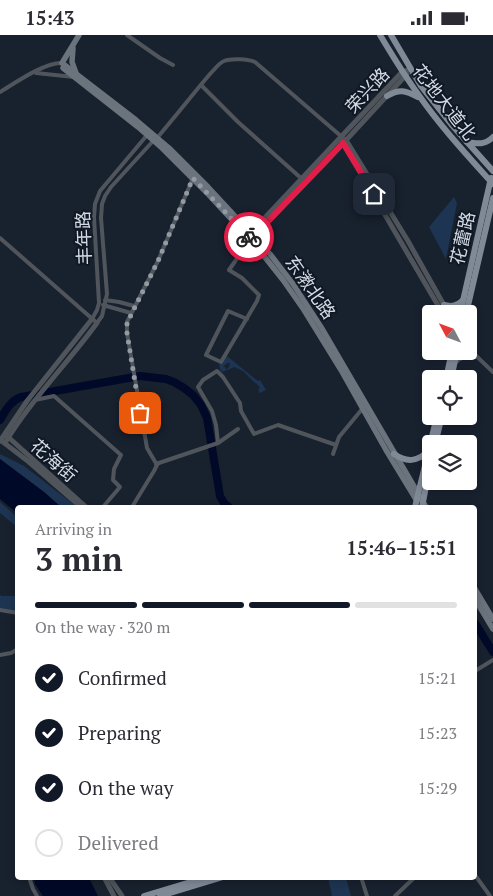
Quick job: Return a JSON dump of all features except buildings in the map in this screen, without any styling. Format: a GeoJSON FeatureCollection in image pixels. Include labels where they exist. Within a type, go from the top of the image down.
{"type":"FeatureCollection","features":[{"type":"Feature","properties":{"kind":"main road"},"geometry":{"type":"LineString","coordinates":[[60,63],[75,35]]}},
{"type":"Feature","properties":{"kind":"main road"},"geometry":{"type":"LineString","coordinates":[[60,63],[79,35]]}},
{"type":"Feature","properties":{"kind":"main road","name":"花地大道北"},"geometry":{"type":"LineString","coordinates":[[380,35],[421,99],[492,182]]}},
{"type":"Feature","properties":{"kind":"main road","name":"花地大道北"},"geometry":{"type":"LineString","coordinates":[[391,35],[410,69],[436,105],[493,170]]}},
{"type":"Feature","properties":{"kind":"main road"},"geometry":{"type":"LineString","coordinates":[[74,44],[72,58],[75,75]]}},
{"type":"Feature","properties":{"kind":"main road","name":"东漖北路"},"geometry":{"type":"LineString","coordinates":[[60,63],[149,133],[194,176],[280,268],[306,303],[343,365],[420,504]]}},
{"type":"Feature","properties":{"kind":"main road"},"geometry":{"type":"LineString","coordinates":[[387,96],[400,91],[411,93],[421,99]]}},
{"type":"Feature","properties":{"kind":"main road"},"geometry":{"type":"LineString","coordinates":[[468,142],[484,143],[493,137]]}},
{"type":"Feature","properties":{"kind":"main road","name":"花蕾路"},"geometry":{"type":"LineString","coordinates":[[462,305],[492,182],[493,170]]}},
{"type":"Feature","properties":{"kind":"main road","name":"花蕾路"},"geometry":{"type":"LineString","coordinates":[[468,305],[493,198]]}},
{"type":"Feature","properties":{"kind":"main road"},"geometry":{"type":"LineString","coordinates":[[487,221],[493,215]]}},
{"type":"Feature","properties":{"kind":"main road","name":"东漖北路"},"geometry":{"type":"LineString","coordinates":[[251,235],[294,295],[420,504]]}},
{"type":"Feature","properties":{"kind":"main road"},"geometry":{"type":"LineString","coordinates":[[455,305],[464,299]]}},
{"type":"Feature","properties":{"kind":"main road"},"geometry":{"type":"LineString","coordinates":[[453,370],[455,360]]}},
{"type":"Feature","properties":{"kind":"main road"},"geometry":{"type":"LineString","coordinates":[[394,454],[404,459],[413,460],[422,456]]}},
{"type":"Feature","properties":{"kind":"main road"},"geometry":{"type":"LineString","coordinates":[[420,504],[422,490]]}},
{"type":"Feature","properties":{"kind":"main road"},"geometry":{"type":"LineString","coordinates":[[420,504],[424,490]]}},
{"type":"Feature","properties":{"kind":"main road"},"geometry":{"type":"LineString","coordinates":[[477,592],[493,619]]}},
{"type":"Feature","properties":{"kind":"main road"},"geometry":{"type":"LineString","coordinates":[[477,602],[493,629]]}},
{"type":"Feature","properties":{"kind":"main road"},"geometry":{"type":"LineString","coordinates":[[144,896],[197,880]]}},
{"type":"Feature","properties":{"kind":"main road"},"geometry":{"type":"LineString","coordinates":[[160,896],[213,880]]}},
{"type":"Feature","properties":{"kind":"street"},"geometry":{"type":"LineString","coordinates":[[126,35],[173,65]]}},
{"type":"Feature","properties":{"kind":"street","name":"丰年路"},"geometry":{"type":"LineString","coordinates":[[97,323],[102,316],[106,299],[101,219],[102,204],[105,196],[224,61],[249,60],[255,62],[344,140]]}},
{"type":"Feature","properties":{"kind":"street"},"geometry":{"type":"LineString","coordinates":[[0,92],[34,72],[60,63]]}},
{"type":"Feature","properties":{"kind":"street","name":"荣兴路"},"geometry":{"type":"LineString","coordinates":[[251,235],[302,179],[344,140],[410,69]]}},
{"type":"Feature","properties":{"kind":"street"},"geometry":{"type":"LineString","coordinates":[[34,72],[75,75]]}},
{"type":"Feature","properties":{"kind":"street","name":"荣兴路"},"geometry":{"type":"LineString","coordinates":[[251,235],[387,96],[404,75]]}},
{"type":"Feature","properties":{"kind":"street"},"geometry":{"type":"LineString","coordinates":[[201,85],[238,122],[302,179]]}},
{"type":"Feature","properties":{"kind":"street","name":"丰年路"},"geometry":{"type":"LineString","coordinates":[[99,303],[94,217],[97,197],[104,185],[149,133]]}},
{"type":"Feature","properties":{"kind":"street"},"geometry":{"type":"LineString","coordinates":[[344,140],[408,241],[444,305]]}},
{"type":"Feature","properties":{"kind":"street"},"geometry":{"type":"LineString","coordinates":[[344,140],[438,305]]}},
{"type":"Feature","properties":{"kind":"street"},"geometry":{"type":"LineString","coordinates":[[133,505],[156,468],[156,464],[148,451],[134,379],[127,323],[158,261],[194,176]]}},
{"type":"Feature","properties":{"kind":"street"},"geometry":{"type":"LineString","coordinates":[[247,319],[228,311],[206,355],[221,362],[247,319],[257,301],[259,295],[242,278],[228,270],[236,260],[241,247],[251,235]]}},
{"type":"Feature","properties":{"kind":"street"},"geometry":{"type":"LineString","coordinates":[[0,238],[97,323],[2,441]]}},
{"type":"Feature","properties":{"kind":"street"},"geometry":{"type":"LineString","coordinates":[[6,436],[27,401],[92,319],[99,303],[106,299],[134,306]]}},
{"type":"Feature","properties":{"kind":"street"},"geometry":{"type":"LineString","coordinates":[[99,303],[131,313]]}},
{"type":"Feature","properties":{"kind":"street"},"geometry":{"type":"LineString","coordinates":[[478,359],[493,372]]}},
{"type":"Feature","properties":{"kind":"street"},"geometry":{"type":"LineString","coordinates":[[454,365],[459,360]]}},
{"type":"Feature","properties":{"kind":"street"},"geometry":{"type":"LineString","coordinates":[[217,443],[216,425],[212,411],[198,387],[203,380],[217,371],[240,403],[241,411],[254,434],[278,425],[336,445]]}},
{"type":"Feature","properties":{"kind":"street"},"geometry":{"type":"LineString","coordinates":[[36,399],[54,396],[122,455],[114,469],[114,479],[120,487],[105,505]]}},
{"type":"Feature","properties":{"kind":"street"},"geometry":{"type":"LineString","coordinates":[[333,455],[339,437],[363,408]]}},
{"type":"Feature","properties":{"kind":"street"},"geometry":{"type":"LineString","coordinates":[[156,464],[217,443],[238,429]]}},
{"type":"Feature","properties":{"kind":"street","name":"花海街"},"geometry":{"type":"LineString","coordinates":[[6,436],[84,505]]}},
{"type":"Feature","properties":{"kind":"street","name":"花海街"},"geometry":{"type":"LineString","coordinates":[[2,441],[29,461],[79,505]]}},
{"type":"Feature","properties":{"kind":"street"},"geometry":{"type":"LineString","coordinates":[[0,610],[15,612]]}},
{"type":"Feature","properties":{"kind":"street"},"geometry":{"type":"LineString","coordinates":[[0,655],[15,651]]}},
{"type":"Feature","properties":{"kind":"street"},"geometry":{"type":"LineString","coordinates":[[477,670],[493,661]]}},
{"type":"Feature","properties":{"kind":"street"},"geometry":{"type":"LineString","coordinates":[[477,878],[490,896]]}},
{"type":"Feature","properties":{"kind":"street"},"geometry":{"type":"LineString","coordinates":[[30,880],[37,896]]}},
{"type":"Feature","properties":{"kind":"street"},"geometry":{"type":"LineString","coordinates":[[106,880],[114,896]]}},
{"type":"Feature","properties":{"kind":"street"},"geometry":{"type":"LineString","coordinates":[[111,880],[122,896]]}},
{"type":"Feature","properties":{"kind":"street"},"geometry":{"type":"LineString","coordinates":[[361,880],[367,896]]}},
{"type":"Feature","properties":{"kind":"street"},"geometry":{"type":"LineString","coordinates":[[395,896],[412,880]]}},
{"type":"Feature","properties":{"kind":"shaded area"},"geometry":{"type":"Polygon","coordinates":[[[454,197],[457,203],[446,259],[429,227],[454,197]]]}},
{"type":"Feature","properties":{"kind":"shaded area"},"geometry":{"type":"Polygon","coordinates":[[[227,356],[258,381],[260,380],[266,390],[260,393],[258,390],[260,388],[243,371],[234,367],[228,370],[230,363],[223,367],[227,370],[222,372],[219,365],[227,356]]]}},
{"type":"Feature","properties":{"kind":"shaded area"},"geometry":{"type":"Polygon","coordinates":[[[0,454],[24,466],[74,505],[59,505],[0,459],[0,454]]]}},
{"type":"Feature","properties":{"kind":"shaded area"},"geometry":{"type":"Polygon","coordinates":[[[0,459],[59,505],[15,505],[15,511],[0,499],[0,459]]]}},
{"type":"Feature","properties":{"kind":"shaded area"},"geometry":{"type":"Polygon","coordinates":[[[0,502],[15,515],[15,525],[0,513],[0,502]]]}},
{"type":"Feature","properties":{"kind":"shaded area"},"geometry":{"type":"Polygon","coordinates":[[[0,594],[1,596],[15,596],[15,611],[0,609],[0,594]]]}},
{"type":"Feature","properties":{"kind":"shaded area"},"geometry":{"type":"Polygon","coordinates":[[[34,880],[90,880],[98,896],[43,896],[34,880]]]}},
{"type":"Feature","properties":{"kind":"shaded area"},"geometry":{"type":"Polygon","coordinates":[[[328,880],[347,880],[351,896],[332,896],[328,880]]]}},
{"type":"Feature","properties":{"kind":"waterway"},"geometry":{"type":"LineString","coordinates":[[0,420],[11,403],[21,397],[140,376],[166,379],[174,382],[193,395],[201,405],[207,418],[220,496],[226,505]]}},
{"type":"Feature","properties":{"kind":"waterway"},"geometry":{"type":"LineString","coordinates":[[477,626],[493,652]]}},
{"type":"Feature","properties":{"kind":"way so far"},"geometry":{"type":"LineString","coordinates":[[140,413],[127,323],[158,261],[193,178],[249,237]]}},
{"type":"Feature","properties":{"kind":"route"},"geometry":{"type":"LineString","coordinates":[[249,237],[254,236],[343,143],[374,194]]}}]}
